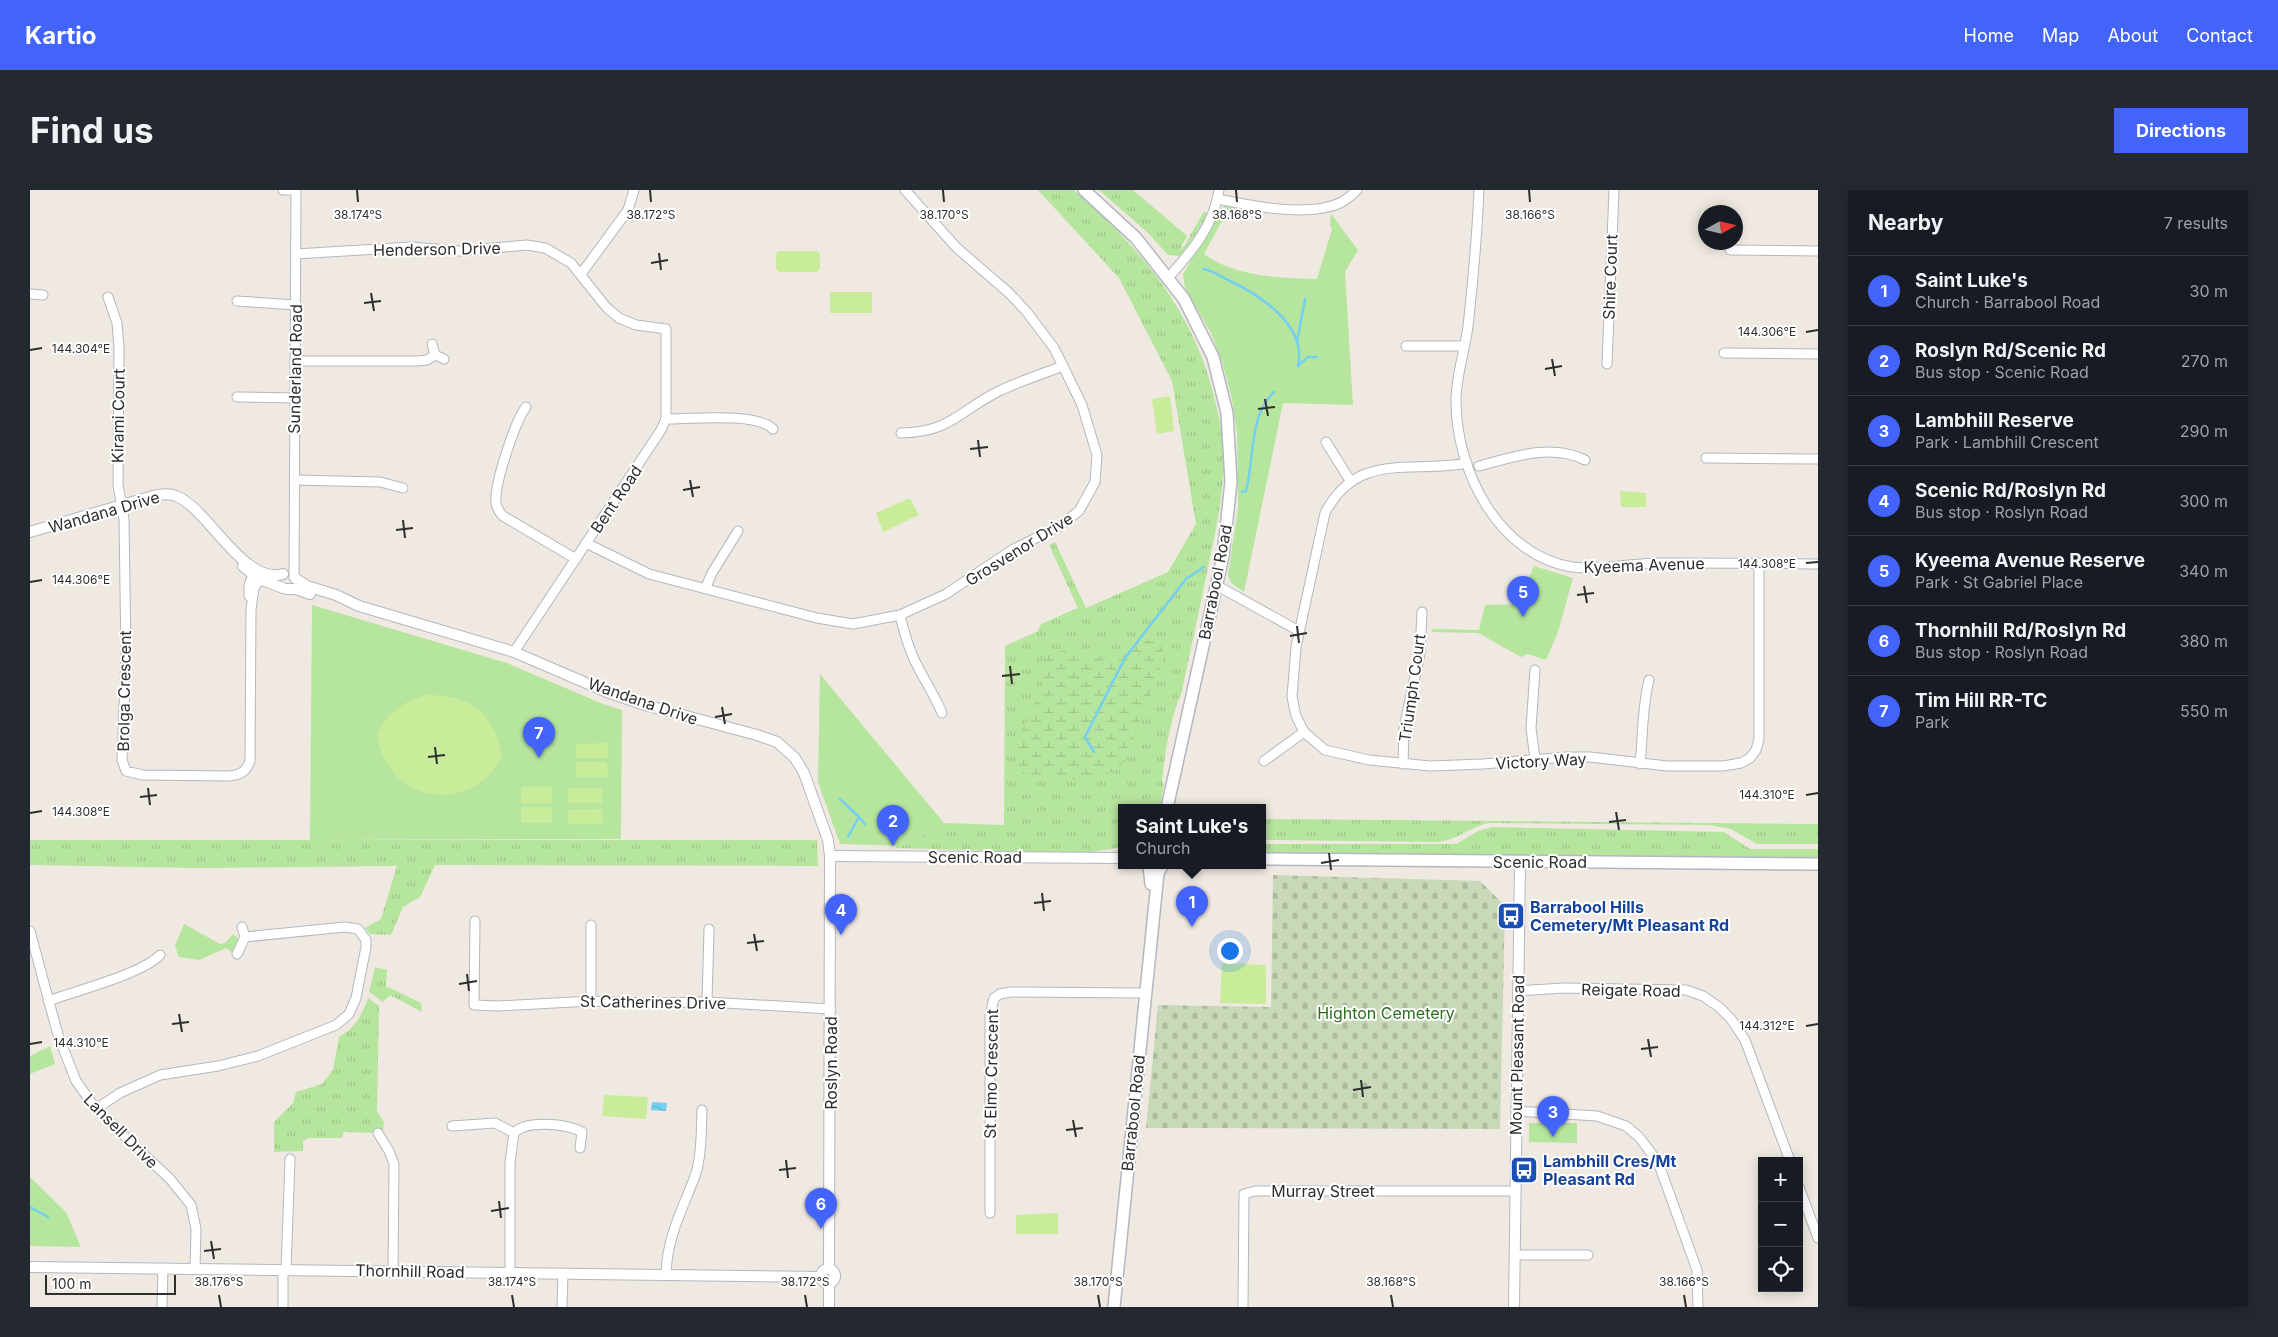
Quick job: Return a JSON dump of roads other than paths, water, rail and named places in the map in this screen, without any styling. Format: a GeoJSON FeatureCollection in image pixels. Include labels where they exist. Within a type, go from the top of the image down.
{"type":"FeatureCollection","features":[{"type":"Feature","properties":{"kind":"main road","name":"Barrabool Road"},"geometry":{"type":"LineString","coordinates":[[1084,190],[1136,238],[1184,299],[1213,357],[1227,413],[1231,482],[1223,556],[1167,804]]}},
{"type":"Feature","properties":{"kind":"main road","name":"Scenic Road"},"geometry":{"type":"LineString","coordinates":[[1266,859],[1818,864]]}},
{"type":"Feature","properties":{"kind":"main road","name":"Barrabool Road"},"geometry":{"type":"LineString","coordinates":[[1150,869],[1153,918]]}},
{"type":"Feature","properties":{"kind":"main road","name":"Barrabool Road"},"geometry":{"type":"LineString","coordinates":[[1114,1307],[1144,993],[1158,873],[1160,869]]}},
{"type":"Feature","properties":{"kind":"street","name":"Sunderland Road"},"geometry":{"type":"LineString","coordinates":[[283,190],[296,190],[293,547],[289,576]]}},
{"type":"Feature","properties":{"kind":"street"},"geometry":{"type":"LineString","coordinates":[[581,274],[628,210],[634,190]]}},
{"type":"Feature","properties":{"kind":"street","name":"Grosvenor Drive"},"geometry":{"type":"LineString","coordinates":[[586,543],[650,574],[780,609],[853,624],[900,614],[961,586],[1012,550],[1058,528],[1078,511],[1095,482],[1097,455],[1082,405],[1064,366],[1042,332],[1020,305],[957,248],[905,190]]}},
{"type":"Feature","properties":{"kind":"street"},"geometry":{"type":"LineString","coordinates":[[1168,278],[1192,249],[1209,224],[1219,194],[1255,207],[1284,210],[1321,207],[1342,202],[1357,190]]}},
{"type":"Feature","properties":{"kind":"street","name":"Kyeema Avenue"},"geometry":{"type":"LineString","coordinates":[[1478,190],[1474,268],[1456,400],[1458,421],[1467,463],[1480,494],[1502,527],[1524,547],[1555,563],[1592,568],[1642,563],[1818,564]]}},
{"type":"Feature","properties":{"kind":"street","name":"Shire Court"},"geometry":{"type":"LineString","coordinates":[[1607,364],[1614,190]]}},
{"type":"Feature","properties":{"kind":"street","name":"Henderson Drive"},"geometry":{"type":"LineString","coordinates":[[296,254],[412,246],[479,251],[527,246],[553,251],[570,263],[581,274],[607,308],[619,318],[636,325],[666,329]]}},
{"type":"Feature","properties":{"kind":"street"},"geometry":{"type":"LineString","coordinates":[[1730,250],[1818,251]]}},
{"type":"Feature","properties":{"kind":"street"},"geometry":{"type":"LineString","coordinates":[[30,294],[44,295]]}},
{"type":"Feature","properties":{"kind":"street","name":"Kirami Court"},"geometry":{"type":"LineString","coordinates":[[108,298],[117,323],[119,347],[118,485],[121,506]]}},
{"type":"Feature","properties":{"kind":"street"},"geometry":{"type":"LineString","coordinates":[[237,301],[296,305]]}},
{"type":"Feature","properties":{"kind":"street","name":"Bent Road"},"geometry":{"type":"LineString","coordinates":[[514,652],[654,444],[666,419],[666,329]]}},
{"type":"Feature","properties":{"kind":"street"},"geometry":{"type":"LineString","coordinates":[[295,361],[417,362],[439,357],[432,344]]}},
{"type":"Feature","properties":{"kind":"street"},"geometry":{"type":"LineString","coordinates":[[1406,346],[1464,346]]}},
{"type":"Feature","properties":{"kind":"street"},"geometry":{"type":"LineString","coordinates":[[1724,353],[1818,354]]}},
{"type":"Feature","properties":{"kind":"street"},"geometry":{"type":"LineString","coordinates":[[901,433],[921,433],[938,428],[1000,391],[1064,366]]}},
{"type":"Feature","properties":{"kind":"street"},"geometry":{"type":"LineString","coordinates":[[237,397],[295,398]]}},
{"type":"Feature","properties":{"kind":"street"},"geometry":{"type":"LineString","coordinates":[[526,407],[514,428],[496,494],[498,510],[503,516],[576,559]]}},
{"type":"Feature","properties":{"kind":"street"},"geometry":{"type":"LineString","coordinates":[[666,419],[749,419],[768,424],[773,429]]}},
{"type":"Feature","properties":{"kind":"street"},"geometry":{"type":"LineString","coordinates":[[1326,442],[1350,482]]}},
{"type":"Feature","properties":{"kind":"street"},"geometry":{"type":"LineString","coordinates":[[1479,466],[1534,452],[1566,453],[1585,460]]}},
{"type":"Feature","properties":{"kind":"street"},"geometry":{"type":"LineString","coordinates":[[1706,458],[1818,458]]}},
{"type":"Feature","properties":{"kind":"street","name":"Victory Way"},"geometry":{"type":"LineString","coordinates":[[1467,463],[1382,468],[1364,474],[1350,482],[1336,496],[1325,513],[1299,631],[1292,697],[1296,716],[1304,732],[1325,750],[1337,754],[1402,764],[1460,766],[1535,759],[1590,757],[1640,764],[1733,766],[1750,758],[1756,750],[1759,740],[1759,563]]}},
{"type":"Feature","properties":{"kind":"street"},"geometry":{"type":"LineString","coordinates":[[294,480],[380,482],[403,488]]}},
{"type":"Feature","properties":{"kind":"street","name":"Wandana Drive"},"geometry":{"type":"LineString","coordinates":[[30,532],[160,494],[175,495],[189,504],[257,575],[285,588],[296,589],[335,602],[359,606],[514,652],[607,692],[776,742],[797,760],[804,773],[828,840],[830,856]]}},
{"type":"Feature","properties":{"kind":"street","name":"Brolga Crescent"},"geometry":{"type":"LineString","coordinates":[[121,506],[124,522],[126,657],[122,760],[126,771],[143,775],[229,776],[238,775],[248,766],[250,761],[251,609],[257,575]]}},
{"type":"Feature","properties":{"kind":"street"},"geometry":{"type":"LineString","coordinates":[[706,588],[712,573],[738,531]]}},
{"type":"Feature","properties":{"kind":"street","name":"Wandana Drive"},"geometry":{"type":"LineString","coordinates":[[257,575],[289,576],[306,586],[336,595],[359,606]]}},
{"type":"Feature","properties":{"kind":"street"},"geometry":{"type":"LineString","coordinates":[[285,588],[293,586],[289,576]]}},
{"type":"Feature","properties":{"kind":"street"},"geometry":{"type":"LineString","coordinates":[[1216,586],[1299,631]]}},
{"type":"Feature","properties":{"kind":"street","name":"Triumph Court"},"geometry":{"type":"LineString","coordinates":[[1402,764],[1404,728],[1420,653],[1422,612]]}},
{"type":"Feature","properties":{"kind":"street"},"geometry":{"type":"LineString","coordinates":[[900,614],[907,642],[917,667],[934,692],[942,713]]}},
{"type":"Feature","properties":{"kind":"street"},"geometry":{"type":"LineString","coordinates":[[1534,670],[1531,728],[1535,759]]}},
{"type":"Feature","properties":{"kind":"street"},"geometry":{"type":"LineString","coordinates":[[1640,764],[1643,702],[1649,680]]}},
{"type":"Feature","properties":{"kind":"street"},"geometry":{"type":"LineString","coordinates":[[1264,761],[1304,732]]}},
{"type":"Feature","properties":{"kind":"street","name":"Scenic Road"},"geometry":{"type":"LineString","coordinates":[[830,856],[1118,858]]}},
{"type":"Feature","properties":{"kind":"street","name":"Roslyn Road"},"geometry":{"type":"LineString","coordinates":[[825,1280],[835,1280],[836,1275],[829,1269],[830,856]]}},
{"type":"Feature","properties":{"kind":"street","name":"Mount Pleasant Road"},"geometry":{"type":"LineString","coordinates":[[1514,1307],[1520,862]]}},
{"type":"Feature","properties":{"kind":"street","name":"St Catherines Drive"},"geometry":{"type":"LineString","coordinates":[[475,922],[474,1004],[498,1006],[591,1001],[647,1003],[707,1002],[831,1009]]}},
{"type":"Feature","properties":{"kind":"street"},"geometry":{"type":"LineString","coordinates":[[591,925],[591,1001]]}},
{"type":"Feature","properties":{"kind":"street"},"geometry":{"type":"LineString","coordinates":[[96,1110],[120,1093],[160,1075],[218,1066],[258,1056],[336,1026],[348,1014],[356,998],[366,947],[366,940],[358,929],[345,926],[245,937]]}},
{"type":"Feature","properties":{"kind":"street","name":"Lansell Drive"},"geometry":{"type":"LineString","coordinates":[[32,927],[48,1001],[61,1044],[76,1081],[96,1110],[170,1179],[191,1205],[196,1229],[195,1269]]}},
{"type":"Feature","properties":{"kind":"street"},"geometry":{"type":"LineString","coordinates":[[238,954],[245,937],[242,927]]}},
{"type":"Feature","properties":{"kind":"street"},"geometry":{"type":"LineString","coordinates":[[707,1002],[709,928]]}},
{"type":"Feature","properties":{"kind":"street"},"geometry":{"type":"LineString","coordinates":[[48,1001],[132,971],[154,961],[160,955]]}},
{"type":"Feature","properties":{"kind":"street","name":"Reigate Road"},"geometry":{"type":"LineString","coordinates":[[1518,991],[1564,988],[1686,990],[1703,996],[1732,1019],[1745,1040],[1789,1157]]}},
{"type":"Feature","properties":{"kind":"street","name":"St Elmo Crescent"},"geometry":{"type":"LineString","coordinates":[[990,1213],[990,1016],[994,998],[1008,992],[1144,993]]}},
{"type":"Feature","properties":{"kind":"street"},"geometry":{"type":"LineString","coordinates":[[666,1275],[666,1254],[670,1237],[696,1175],[700,1155],[702,1110]]}},
{"type":"Feature","properties":{"kind":"street"},"geometry":{"type":"LineString","coordinates":[[1516,1111],[1597,1116],[1626,1126],[1644,1142],[1658,1162],[1697,1270],[1698,1307]]}},
{"type":"Feature","properties":{"kind":"street"},"geometry":{"type":"LineString","coordinates":[[452,1126],[496,1124],[514,1133]]}},
{"type":"Feature","properties":{"kind":"street"},"geometry":{"type":"LineString","coordinates":[[510,1272],[510,1159],[514,1133],[523,1127],[545,1125],[582,1128],[580,1148]]}},
{"type":"Feature","properties":{"kind":"street"},"geometry":{"type":"LineString","coordinates":[[378,1133],[389,1151],[394,1164],[393,1271]]}},
{"type":"Feature","properties":{"kind":"street"},"geometry":{"type":"LineString","coordinates":[[283,1307],[290,1159]]}},
{"type":"Feature","properties":{"kind":"street","name":"Murray Street"},"geometry":{"type":"LineString","coordinates":[[1243,1307],[1244,1194],[1255,1191],[1515,1191]]}},
{"type":"Feature","properties":{"kind":"street"},"geometry":{"type":"LineString","coordinates":[[1803,1197],[1818,1238]]}},
{"type":"Feature","properties":{"kind":"street"},"geometry":{"type":"LineString","coordinates":[[1515,1255],[1588,1255]]}},
{"type":"Feature","properties":{"kind":"street","name":"Thornhill Road"},"geometry":{"type":"LineString","coordinates":[[30,1267],[510,1272],[825,1280]]}},
{"type":"Feature","properties":{"kind":"street"},"geometry":{"type":"LineString","coordinates":[[162,1268],[162,1307]]}},
{"type":"Feature","properties":{"kind":"street"},"geometry":{"type":"LineString","coordinates":[[562,1307],[563,1274]]}},
{"type":"Feature","properties":{"kind":"street"},"geometry":{"type":"LineString","coordinates":[[825,1280],[829,1307]]}},
{"type":"Feature","properties":{"kind":"water"},"geometry":{"type":"Polygon","coordinates":[[[652,1102],[667,1103],[666,1111],[651,1110],[652,1102]]]}},
{"type":"Feature","properties":{"kind":"waterway"},"geometry":{"type":"LineString","coordinates":[[1203,269],[1216,273],[1241,286],[1267,303],[1278,313],[1295,337],[1299,351],[1298,366]]}},
{"type":"Feature","properties":{"kind":"waterway"},"geometry":{"type":"LineString","coordinates":[[1297,342],[1305,299]]}},
{"type":"Feature","properties":{"kind":"waterway"},"geometry":{"type":"LineString","coordinates":[[1299,365],[1308,357],[1317,357]]}},
{"type":"Feature","properties":{"kind":"waterway"},"geometry":{"type":"LineString","coordinates":[[1242,492],[1246,491],[1249,478],[1256,426],[1266,402],[1274,392]]}},
{"type":"Feature","properties":{"kind":"waterway"},"geometry":{"type":"LineString","coordinates":[[1094,752],[1085,737],[1125,658],[1186,579],[1204,567]]}},
{"type":"Feature","properties":{"kind":"waterway"},"geometry":{"type":"LineString","coordinates":[[840,799],[859,817],[848,837]]}},
{"type":"Feature","properties":{"kind":"waterway"},"geometry":{"type":"LineString","coordinates":[[859,817],[865,824]]}},
{"type":"Feature","properties":{"kind":"waterway"},"geometry":{"type":"LineString","coordinates":[[30,1207],[48,1217]]}},
{"type":"Feature","properties":{"kind":"place","name":"Kyeema Avenue Reserve"},"geometry":{"type":"Point","coordinates":[1523,617]}},
{"type":"Feature","properties":{"kind":"place","name":"Tim Hill RR-TC"},"geometry":{"type":"Point","coordinates":[539,758]}},
{"type":"Feature","properties":{"kind":"place","name":"Roslyn Rd/Scenic Rd"},"geometry":{"type":"Point","coordinates":[893,846]}},
{"type":"Feature","properties":{"kind":"place","name":"Barrabool Hills Cemetery/Mt Pleasant Rd"},"geometry":{"type":"Point","coordinates":[1511,916]}},
{"type":"Feature","properties":{"kind":"place","name":"Saint Luke's"},"geometry":{"type":"Point","coordinates":[1192,927]}},
{"type":"Feature","properties":{"kind":"place","name":"Scenic Rd/Roslyn Rd"},"geometry":{"type":"Point","coordinates":[841,935]}},
{"type":"Feature","properties":{"kind":"place","name":"Lambhill Reserve"},"geometry":{"type":"Point","coordinates":[1553,1137]}},
{"type":"Feature","properties":{"kind":"place","name":"Lambhill Cres/Mt Pleasant Rd"},"geometry":{"type":"Point","coordinates":[1524,1170]}},
{"type":"Feature","properties":{"kind":"place","name":"Thornhill Rd/Roslyn Rd"},"geometry":{"type":"Point","coordinates":[821,1229]}},
{"type":"Feature","properties":{"kind":"park label","name":"Highton Cemetery"},"geometry":{"type":"Point","coordinates":[1386,1013]}}]}
